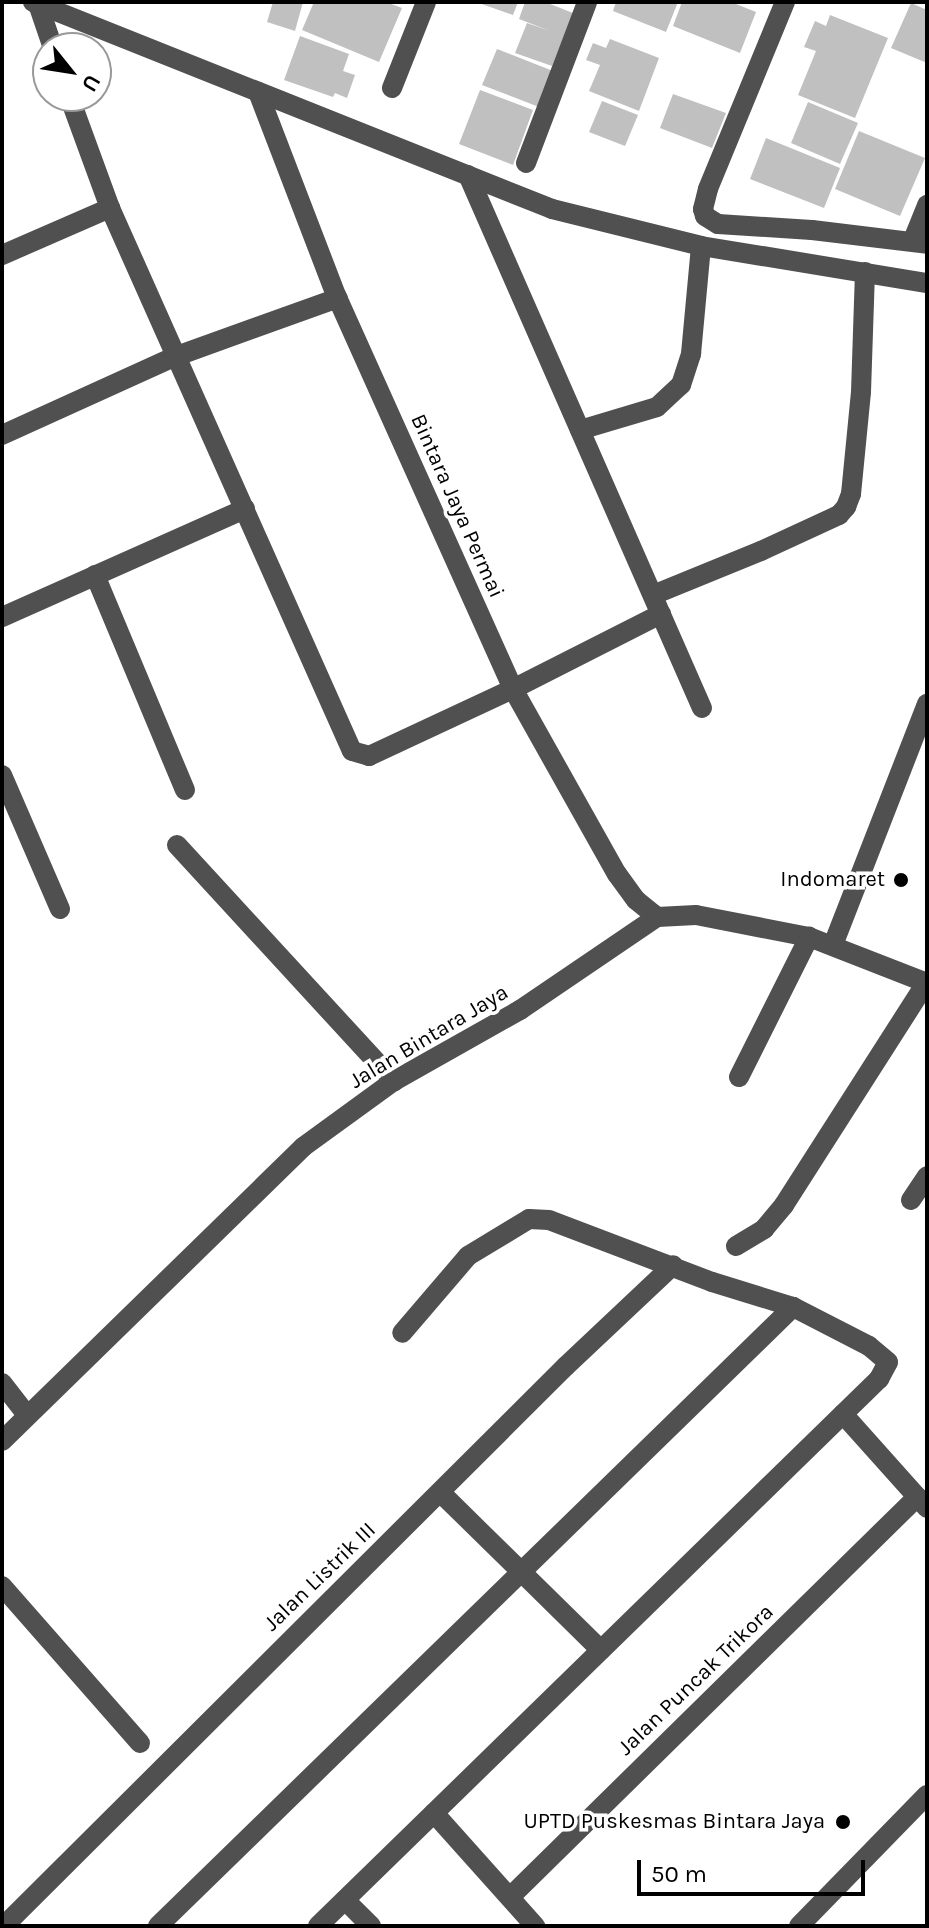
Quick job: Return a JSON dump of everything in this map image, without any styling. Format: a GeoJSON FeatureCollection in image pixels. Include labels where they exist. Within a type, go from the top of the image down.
{"type":"FeatureCollection","features":[{"type":"Feature","properties":{"kind":"street"},"geometry":{"type":"LineString","coordinates":[[392,88],[426,2]]}},
{"type":"Feature","properties":{"kind":"street"},"geometry":{"type":"LineString","coordinates":[[526,163],[587,2]]}},
{"type":"Feature","properties":{"kind":"street"},"geometry":{"type":"LineString","coordinates":[[785,2],[708,189],[703,209],[705,216],[718,224],[920,242],[927,205]]}},
{"type":"Feature","properties":{"kind":"street"},"geometry":{"type":"LineString","coordinates":[[36,3],[47,32]]}},
{"type":"Feature","properties":{"kind":"street"},"geometry":{"type":"LineString","coordinates":[[36,3],[552,209],[701,246],[927,283]]}},
{"type":"Feature","properties":{"kind":"street","name":"Bintara Jaya Permai"},"geometry":{"type":"LineString","coordinates":[[258,92],[338,298],[513,689],[617,874],[636,900],[657,917]]}},
{"type":"Feature","properties":{"kind":"street"},"geometry":{"type":"LineString","coordinates":[[75,112],[110,208],[174,357],[352,751],[369,756],[513,689],[657,605],[839,515],[851,494],[861,392],[865,272]]}},
{"type":"Feature","properties":{"kind":"street"},"geometry":{"type":"LineString","coordinates":[[468,175],[702,708]]}},
{"type":"Feature","properties":{"kind":"street"},"geometry":{"type":"LineString","coordinates":[[2,255],[110,208]]}},
{"type":"Feature","properties":{"kind":"street"},"geometry":{"type":"LineString","coordinates":[[580,430],[657,407],[681,385],[691,354],[701,246]]}},
{"type":"Feature","properties":{"kind":"street"},"geometry":{"type":"LineString","coordinates":[[2,435],[174,357],[338,298]]}},
{"type":"Feature","properties":{"kind":"street"},"geometry":{"type":"LineString","coordinates":[[2,617],[245,509]]}},
{"type":"Feature","properties":{"kind":"street"},"geometry":{"type":"LineString","coordinates":[[95,575],[185,790]]}},
{"type":"Feature","properties":{"kind":"street"},"geometry":{"type":"LineString","coordinates":[[833,945],[927,704]]}},
{"type":"Feature","properties":{"kind":"street"},"geometry":{"type":"LineString","coordinates":[[2,775],[60,909]]}},
{"type":"Feature","properties":{"kind":"street"},"geometry":{"type":"LineString","coordinates":[[177,845],[394,1081]]}},
{"type":"Feature","properties":{"kind":"street"},"geometry":{"type":"LineString","coordinates":[[657,917],[696,915],[809,937],[927,983],[784,1205],[764,1229],[736,1246]]}},
{"type":"Feature","properties":{"kind":"street","name":"Jalan Bintara Jaya"},"geometry":{"type":"LineString","coordinates":[[2,1441],[303,1147],[394,1081],[520,1010],[657,917]]}},
{"type":"Feature","properties":{"kind":"street"},"geometry":{"type":"LineString","coordinates":[[739,1077],[809,937]]}},
{"type":"Feature","properties":{"kind":"street"},"geometry":{"type":"LineString","coordinates":[[911,1200],[927,1176]]}},
{"type":"Feature","properties":{"kind":"street"},"geometry":{"type":"LineString","coordinates":[[318,1926],[879,1379],[888,1362],[869,1346],[793,1307],[712,1282],[549,1220],[529,1219],[468,1256],[402,1333]]}},
{"type":"Feature","properties":{"kind":"street","name":"Jalan Listrik III"},"geometry":{"type":"LineString","coordinates":[[4,1926],[673,1265]]}},
{"type":"Feature","properties":{"kind":"street"},"geometry":{"type":"LineString","coordinates":[[158,1926],[793,1307]]}},
{"type":"Feature","properties":{"kind":"street"},"geometry":{"type":"LineString","coordinates":[[2,1383],[27,1415]]}},
{"type":"Feature","properties":{"kind":"street"},"geometry":{"type":"LineString","coordinates":[[843,1414],[922,1503]]}},
{"type":"Feature","properties":{"kind":"street"},"geometry":{"type":"LineString","coordinates":[[441,1493],[519,1574],[601,1650]]}},
{"type":"Feature","properties":{"kind":"street","name":"Jalan Puncak Trikora"},"geometry":{"type":"LineString","coordinates":[[510,1897],[922,1503]]}},
{"type":"Feature","properties":{"kind":"street"},"geometry":{"type":"LineString","coordinates":[[2,1586],[140,1743]]}},
{"type":"Feature","properties":{"kind":"street"},"geometry":{"type":"LineString","coordinates":[[799,1926],[927,1795]]}},
{"type":"Feature","properties":{"kind":"street"},"geometry":{"type":"LineString","coordinates":[[434,1813],[535,1926]]}},
{"type":"Feature","properties":{"kind":"street"},"geometry":{"type":"LineString","coordinates":[[345,1900],[371,1926]]}},
{"type":"Feature","properties":{"kind":"building"},"geometry":{"type":"Polygon","coordinates":[[[273,2],[303,2],[295,31],[267,22],[273,2]]]}},
{"type":"Feature","properties":{"kind":"building"},"geometry":{"type":"Polygon","coordinates":[[[314,2],[386,2],[402,8],[379,62],[302,30],[314,2]]]}},
{"type":"Feature","properties":{"kind":"building"},"geometry":{"type":"Polygon","coordinates":[[[476,2],[518,2],[513,15],[476,2]]]}},
{"type":"Feature","properties":{"kind":"building"},"geometry":{"type":"Polygon","coordinates":[[[525,2],[545,2],[573,13],[552,66],[515,53],[527,23],[550,31],[519,19],[525,2]]]}},
{"type":"Feature","properties":{"kind":"building"},"geometry":{"type":"Polygon","coordinates":[[[616,2],[678,2],[666,32],[613,11],[616,2]]]}},
{"type":"Feature","properties":{"kind":"building"},"geometry":{"type":"Polygon","coordinates":[[[682,2],[731,2],[756,12],[740,53],[673,26],[682,2]]]}},
{"type":"Feature","properties":{"kind":"building"},"geometry":{"type":"Polygon","coordinates":[[[911,3],[927,10],[927,63],[891,48],[911,3]]]}},
{"type":"Feature","properties":{"kind":"building"},"geometry":{"type":"Polygon","coordinates":[[[830,15],[888,38],[855,118],[798,95],[816,51],[804,47],[815,21],[826,26],[830,15]]]}},
{"type":"Feature","properties":{"kind":"building"},"geometry":{"type":"Polygon","coordinates":[[[300,36],[349,54],[343,71],[355,75],[347,98],[335,93],[333,97],[284,80],[300,36]]]}},
{"type":"Feature","properties":{"kind":"building"},"geometry":{"type":"Polygon","coordinates":[[[610,39],[659,58],[639,111],[589,91],[600,65],[586,60],[593,43],[606,48],[610,39]]]}},
{"type":"Feature","properties":{"kind":"building"},"geometry":{"type":"Polygon","coordinates":[[[497,49],[553,71],[539,107],[482,85],[497,49]]]}},
{"type":"Feature","properties":{"kind":"building"},"geometry":{"type":"Polygon","coordinates":[[[480,90],[533,110],[513,165],[459,144],[480,90]]]}},
{"type":"Feature","properties":{"kind":"building"},"geometry":{"type":"Polygon","coordinates":[[[673,94],[726,113],[712,148],[660,128],[673,94]]]}},
{"type":"Feature","properties":{"kind":"building"},"geometry":{"type":"Polygon","coordinates":[[[602,101],[638,115],[625,146],[589,132],[602,101]]]}},
{"type":"Feature","properties":{"kind":"building"},"geometry":{"type":"Polygon","coordinates":[[[808,102],[858,123],[840,164],[791,143],[808,102]]]}},
{"type":"Feature","properties":{"kind":"building"},"geometry":{"type":"Polygon","coordinates":[[[859,131],[925,158],[900,216],[835,189],[859,131]]]}},
{"type":"Feature","properties":{"kind":"building"},"geometry":{"type":"Polygon","coordinates":[[[766,138],[840,168],[824,208],[750,179],[766,138]]]}},
{"type":"Feature","properties":{"kind":"place","name":"Indomaret"},"geometry":{"type":"Point","coordinates":[901,880]}},
{"type":"Feature","properties":{"kind":"place","name":"UPTD Puskesmas Bintara Jaya"},"geometry":{"type":"Point","coordinates":[843,1822]}}]}
